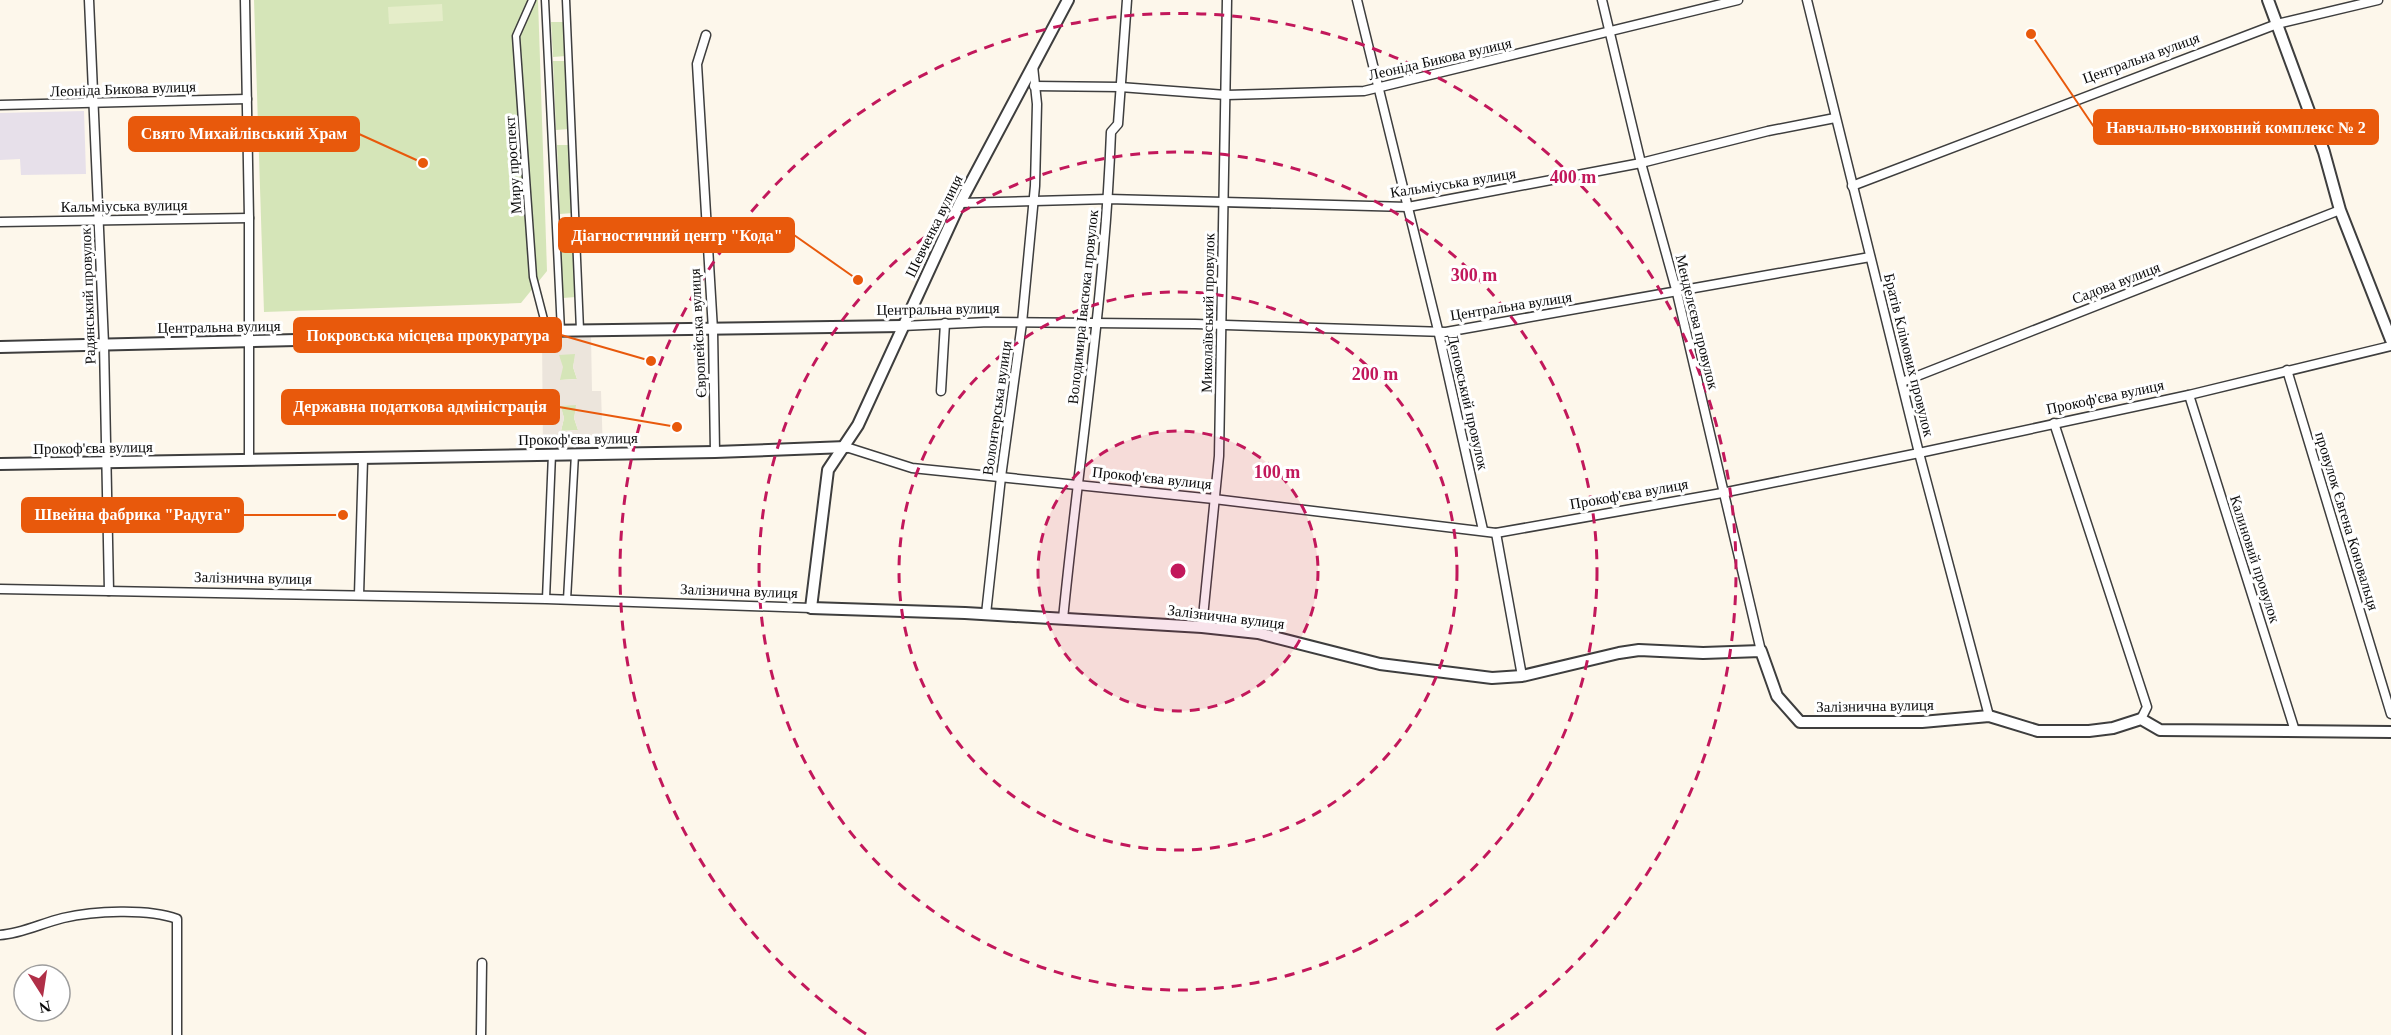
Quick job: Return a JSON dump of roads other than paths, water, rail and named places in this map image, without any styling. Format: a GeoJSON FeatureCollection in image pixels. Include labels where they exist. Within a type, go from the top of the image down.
{"type":"FeatureCollection","features":[{"type":"Feature","properties":{"kind":"street","name":"Радянський провулок"},"geometry":{"type":"LineString","coordinates":[[89,0],[104,344],[109,591]]}},
{"type":"Feature","properties":{"kind":"street"},"geometry":{"type":"LineString","coordinates":[[245,0],[249,218],[249,460]]}},
{"type":"Feature","properties":{"kind":"street","name":"Миру проспект"},"geometry":{"type":"LineString","coordinates":[[532,0],[516,36],[533,277],[547,331]]}},
{"type":"Feature","properties":{"kind":"street"},"geometry":{"type":"LineString","coordinates":[[545,0],[561,331]]}},
{"type":"Feature","properties":{"kind":"street"},"geometry":{"type":"LineString","coordinates":[[566,0],[580,330]]}},
{"type":"Feature","properties":{"kind":"street","name":"Шевченка вулиця"},"geometry":{"type":"LineString","coordinates":[[811,608],[828,471],[846,447],[858,425],[960,204],[1068,0]]}},
{"type":"Feature","properties":{"kind":"street","name":"Володимира Івасюка провулок"},"geometry":{"type":"LineString","coordinates":[[1063,619],[1076,485],[1097,324],[1108,199],[1111,132],[1118,124],[1127,0]]}},
{"type":"Feature","properties":{"kind":"street","name":"Миколаївський провулок"},"geometry":{"type":"LineString","coordinates":[[1202,627],[1219,456],[1227,0]]}},
{"type":"Feature","properties":{"kind":"street","name":"Деповський провулок"},"geometry":{"type":"LineString","coordinates":[[1357,0],[1438,330],[1483,530]]}},
{"type":"Feature","properties":{"kind":"street","name":"Менделєєва провулок"},"geometry":{"type":"LineString","coordinates":[[1602,0],[1641,163],[1677,293],[1722,493],[1761,651]]}},
{"type":"Feature","properties":{"kind":"street","name":"Леоніда Бикова вулиця"},"geometry":{"type":"LineString","coordinates":[[1034,86],[1120,87],[1226,95],[1380,89],[1738,0]]}},
{"type":"Feature","properties":{"kind":"street","name":"Братів Клімових провулок"},"geometry":{"type":"LineString","coordinates":[[1807,0],[1919,453],[1989,716]]}},
{"type":"Feature","properties":{"kind":"street"},"geometry":{"type":"LineString","coordinates":[[2268,0],[2324,152],[2340,210],[2391,340]]}},
{"type":"Feature","properties":{"kind":"street","name":"Центральна вулиця"},"geometry":{"type":"LineString","coordinates":[[1852,186],[2277,24],[2378,0]]}},
{"type":"Feature","properties":{"kind":"street","name":"Європейська вулиця"},"geometry":{"type":"LineString","coordinates":[[706,35],[700,52],[697,73],[713,330],[715,452]]}},
{"type":"Feature","properties":{"kind":"street","name":"Волонтерська вулиця"},"geometry":{"type":"LineString","coordinates":[[986,614],[1000,477],[1022,323],[1034,202],[1037,104],[1033,63]]}},
{"type":"Feature","properties":{"kind":"street","name":"Леоніда Бикова вулиця"},"geometry":{"type":"LineString","coordinates":[[0,105],[247,99]]}},
{"type":"Feature","properties":{"kind":"street","name":"Кальміуська вулиця"},"geometry":{"type":"LineString","coordinates":[[960,204],[1108,199],[1408,207],[1641,163],[1835,118]]}},
{"type":"Feature","properties":{"kind":"street","name":"Садова вулиця"},"geometry":{"type":"LineString","coordinates":[[1902,382],[2340,210]]}},
{"type":"Feature","properties":{"kind":"street","name":"Кальміуська вулиця"},"geometry":{"type":"LineString","coordinates":[[0,222],[249,218]]}},
{"type":"Feature","properties":{"kind":"street","name":"Центральна вулиця"},"geometry":{"type":"LineString","coordinates":[[0,347],[424,338],[580,330],[713,330],[945,323],[1220,325],[1446,332],[1677,293],[1870,257]]}},
{"type":"Feature","properties":{"kind":"street"},"geometry":{"type":"LineString","coordinates":[[941,391],[945,323]]}},
{"type":"Feature","properties":{"kind":"street","name":"Прокоф'єва вулиця"},"geometry":{"type":"LineString","coordinates":[[0,464],[715,452],[846,447],[912,468],[1214,499],[1496,533],[1722,493],[1919,453],[2189,395],[2391,346]]}},
{"type":"Feature","properties":{"kind":"street","name":"провулок Євгена Коновальця"},"geometry":{"type":"LineString","coordinates":[[2288,370],[2391,714]]}},
{"type":"Feature","properties":{"kind":"street","name":"Калиновий провулок"},"geometry":{"type":"LineString","coordinates":[[2189,395],[2295,731]]}},
{"type":"Feature","properties":{"kind":"street"},"geometry":{"type":"LineString","coordinates":[[2054,423],[2147,707],[2141,719],[2160,730],[2391,732]]}},
{"type":"Feature","properties":{"kind":"street"},"geometry":{"type":"LineString","coordinates":[[546,599],[552,454]]}},
{"type":"Feature","properties":{"kind":"street"},"geometry":{"type":"LineString","coordinates":[[567,600],[575,454]]}},
{"type":"Feature","properties":{"kind":"street"},"geometry":{"type":"LineString","coordinates":[[359,595],[363,459]]}},
{"type":"Feature","properties":{"kind":"street"},"geometry":{"type":"LineString","coordinates":[[1496,533],[1522,676]]}},
{"type":"Feature","properties":{"kind":"street","name":"Залізнична вулиця"},"geometry":{"type":"LineString","coordinates":[[0,589],[546,599],[986,614],[1202,627],[1257,633],[1380,664],[1492,678],[1522,676],[1629,651],[1761,651],[1777,696],[1800,722],[1922,722],[1989,716],[2038,731],[2089,731],[2113,728],[2141,719]]}},
{"type":"Feature","properties":{"kind":"street"},"geometry":{"type":"LineString","coordinates":[[0,934],[64,918],[141,912],[165,914],[177,919],[177,1035]]}},
{"type":"Feature","properties":{"kind":"street"},"geometry":{"type":"LineString","coordinates":[[481,1035],[482,963]]}},
{"type":"Feature","properties":{"kind":"place","name":"Навчально-виховний комплекс № 2"},"geometry":{"type":"Point","coordinates":[2031,34]}},
{"type":"Feature","properties":{"kind":"place","name":"Свято Михайлівський Храм"},"geometry":{"type":"Point","coordinates":[423,163]}},
{"type":"Feature","properties":{"kind":"place","name":"Діагностичний центр \"Кода\""},"geometry":{"type":"Point","coordinates":[858,280]}},
{"type":"Feature","properties":{"kind":"place","name":"Покровська місцева прокуратура"},"geometry":{"type":"Point","coordinates":[651,361]}},
{"type":"Feature","properties":{"kind":"place","name":"Державна податкова адміністрація"},"geometry":{"type":"Point","coordinates":[677,427]}},
{"type":"Feature","properties":{"kind":"place","name":"Швейна фабрика \"Радуга\""},"geometry":{"type":"Point","coordinates":[343,515]}}]}
